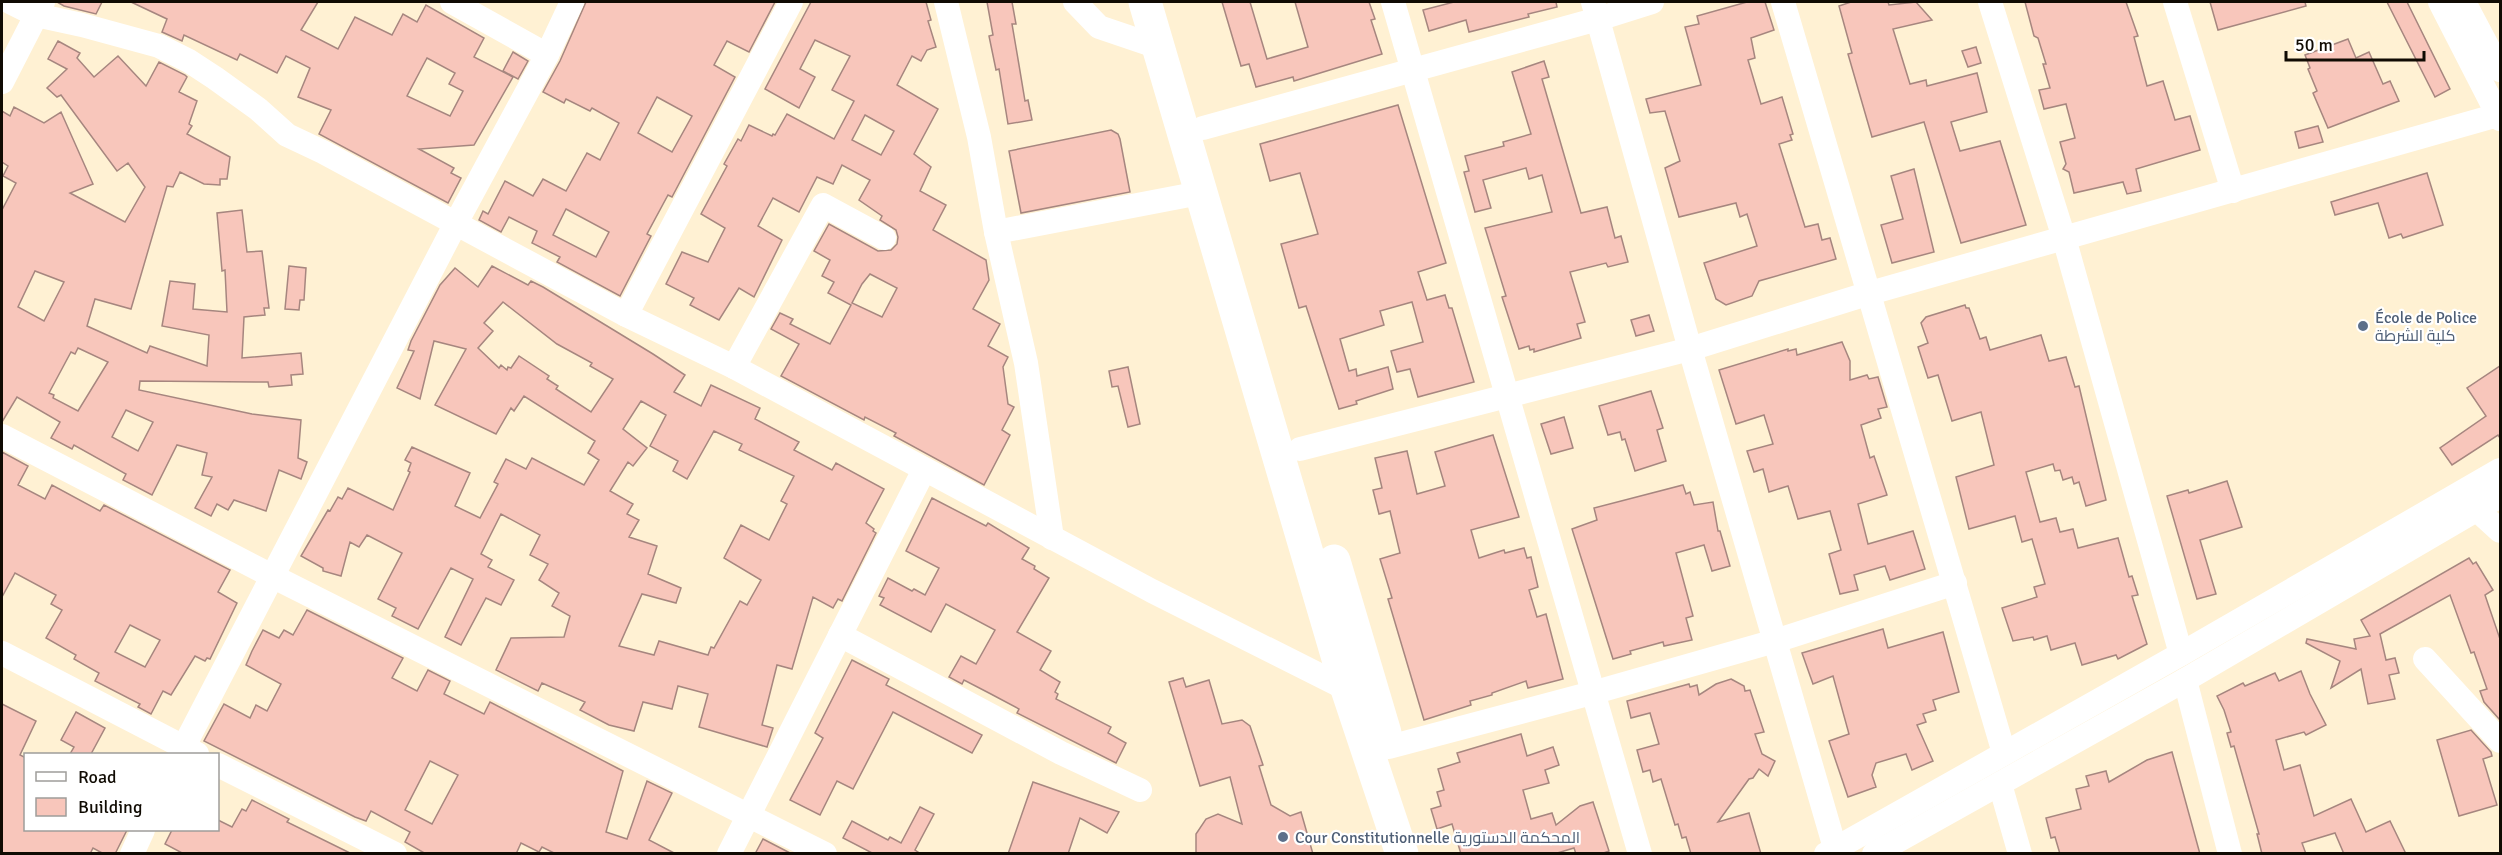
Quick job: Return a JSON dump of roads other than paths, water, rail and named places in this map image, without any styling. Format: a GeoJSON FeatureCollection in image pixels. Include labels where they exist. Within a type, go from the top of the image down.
{"type":"FeatureCollection","features":[{"type":"Feature","properties":{"kind":"highway"},"geometry":{"type":"LineString","coordinates":[[1144,2],[1347,689],[1402,854]]}},
{"type":"Feature","properties":{"kind":"highway"},"geometry":{"type":"LineString","coordinates":[[1165,2],[1389,747],[1418,854]]}},
{"type":"Feature","properties":{"kind":"street"},"geometry":{"type":"LineString","coordinates":[[10,2],[39,8],[82,24],[159,46],[180,56],[258,109],[286,135],[323,152],[626,315],[734,367],[1152,591],[1347,689]]}},
{"type":"Feature","properties":{"kind":"street"},"geometry":{"type":"LineString","coordinates":[[452,2],[547,55]]}},
{"type":"Feature","properties":{"kind":"street"},"geometry":{"type":"LineString","coordinates":[[2,653],[187,752],[272,576],[456,223],[547,55],[572,2]]}},
{"type":"Feature","properties":{"kind":"street"},"geometry":{"type":"LineString","coordinates":[[626,315],[792,2]]}},
{"type":"Feature","properties":{"kind":"street"},"geometry":{"type":"LineString","coordinates":[[946,2],[980,137],[996,232],[1026,363],[1052,538]]}},
{"type":"Feature","properties":{"kind":"street"},"geometry":{"type":"LineString","coordinates":[[1075,2],[1099,27],[1158,47]]}},
{"type":"Feature","properties":{"kind":"street"},"geometry":{"type":"LineString","coordinates":[[1393,2],[1640,854]]}},
{"type":"Feature","properties":{"kind":"street"},"geometry":{"type":"LineString","coordinates":[[1203,128],[1412,70],[1595,10],[1652,2]]}},
{"type":"Feature","properties":{"kind":"street"},"geometry":{"type":"LineString","coordinates":[[1783,2],[2004,753]]}},
{"type":"Feature","properties":{"kind":"street"},"geometry":{"type":"LineString","coordinates":[[1990,2],[2064,238],[2181,654]]}},
{"type":"Feature","properties":{"kind":"street"},"geometry":{"type":"LineString","coordinates":[[2175,2],[2233,190]]}},
{"type":"Feature","properties":{"kind":"street"},"geometry":{"type":"LineString","coordinates":[[1300,449],[1689,349],[1870,293],[2499,117],[2440,2]]}},
{"type":"Feature","properties":{"kind":"street"},"geometry":{"type":"LineString","coordinates":[[2464,2],[2500,70]]}},
{"type":"Feature","properties":{"kind":"street"},"geometry":{"type":"LineString","coordinates":[[2,82],[39,8]]}},
{"type":"Feature","properties":{"kind":"street"},"geometry":{"type":"LineString","coordinates":[[1595,10],[1689,349],[1774,641],[1830,851],[2181,654],[2500,470]]}},
{"type":"Feature","properties":{"kind":"street"},"geometry":{"type":"LineString","coordinates":[[996,232],[1200,193]]}},
{"type":"Feature","properties":{"kind":"street"},"geometry":{"type":"LineString","coordinates":[[734,367],[824,205],[884,238]]}},
{"type":"Feature","properties":{"kind":"street"},"geometry":{"type":"LineString","coordinates":[[2,436],[272,576],[825,854]]}},
{"type":"Feature","properties":{"kind":"street"},"geometry":{"type":"LineString","coordinates":[[729,854],[924,470]]}},
{"type":"Feature","properties":{"kind":"street"},"geometry":{"type":"LineString","coordinates":[[1874,854],[2184,680],[2500,496]]}},
{"type":"Feature","properties":{"kind":"street"},"geometry":{"type":"LineString","coordinates":[[2477,510],[2500,531]]}},
{"type":"Feature","properties":{"kind":"street"},"geometry":{"type":"LineString","coordinates":[[1389,747],[1592,693],[1774,641],[1955,583]]}},
{"type":"Feature","properties":{"kind":"street"},"geometry":{"type":"LineString","coordinates":[[840,635],[1051,748],[1140,790]]}},
{"type":"Feature","properties":{"kind":"street"},"geometry":{"type":"LineString","coordinates":[[2425,659],[2500,741]]}},
{"type":"Feature","properties":{"kind":"street"},"geometry":{"type":"LineString","coordinates":[[2184,680],[2230,854]]}},
{"type":"Feature","properties":{"kind":"street"},"geometry":{"type":"LineString","coordinates":[[219,766],[395,854]]}},
{"type":"Feature","properties":{"kind":"street"},"geometry":{"type":"LineString","coordinates":[[2000,784],[2020,854]]}},
{"type":"Feature","properties":{"kind":"street"},"geometry":{"type":"LineString","coordinates":[[132,854],[143,831]]}},
{"type":"Feature","properties":{"kind":"place","name":"École de Police كلية الشرطة"},"geometry":{"type":"Point","coordinates":[2363,326]}},
{"type":"Feature","properties":{"kind":"place","name":"Cour Constitutionnelle المحكمة الدستورية"},"geometry":{"type":"Point","coordinates":[1283,837]}}]}
